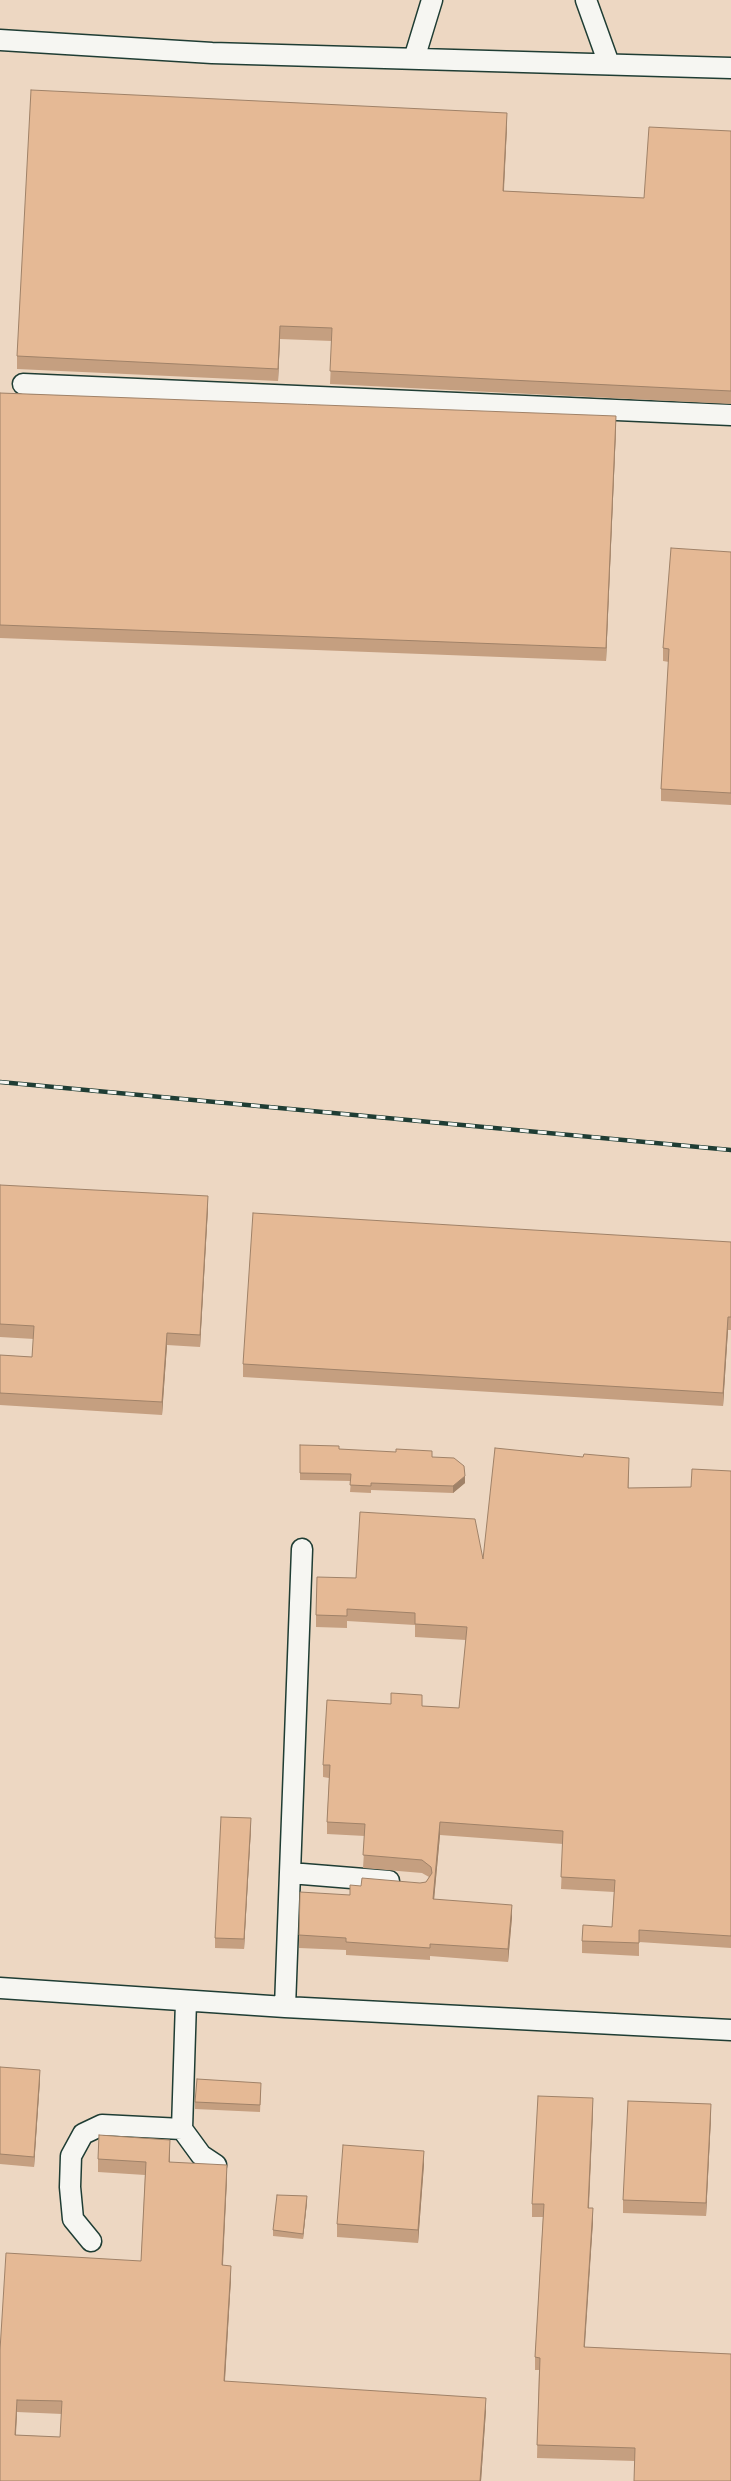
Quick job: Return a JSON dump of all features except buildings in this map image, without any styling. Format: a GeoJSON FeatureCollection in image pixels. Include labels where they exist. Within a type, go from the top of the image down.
{"type":"FeatureCollection","features":[{"type":"Feature","properties":{"kind":"street"},"geometry":{"type":"LineString","coordinates":[[414,59],[432,0]]}},
{"type":"Feature","properties":{"kind":"street"},"geometry":{"type":"LineString","coordinates":[[586,0],[609,64]]}},
{"type":"Feature","properties":{"kind":"street"},"geometry":{"type":"LineString","coordinates":[[0,40],[212,53],[731,68]]}},
{"type":"Feature","properties":{"kind":"street"},"geometry":{"type":"LineString","coordinates":[[23,384],[731,415]]}},
{"type":"Feature","properties":{"kind":"street"},"geometry":{"type":"LineString","coordinates":[[285,2007],[302,1548]]}},
{"type":"Feature","properties":{"kind":"street"},"geometry":{"type":"LineString","coordinates":[[290,1873],[406,1883]]}},
{"type":"Feature","properties":{"kind":"street"},"geometry":{"type":"LineString","coordinates":[[0,1988],[285,2007],[731,2030]]}},
{"type":"Feature","properties":{"kind":"street"},"geometry":{"type":"LineString","coordinates":[[186,2000],[182,2129],[201,2155],[216,2165]]}},
{"type":"Feature","properties":{"kind":"street"},"geometry":{"type":"LineString","coordinates":[[92,2241],[73,2219],[70,2187],[72,2156],[83,2134],[102,2125],[182,2129]]}},
{"type":"Feature","properties":{"kind":"shaded area"},"geometry":{"type":"Polygon","coordinates":[[[0,0],[731,0],[731,2481],[0,2481],[0,0]]]}},
{"type":"Feature","properties":{"kind":"railway"},"geometry":{"type":"LineString","coordinates":[[0,1082],[731,1150]]}}]}
